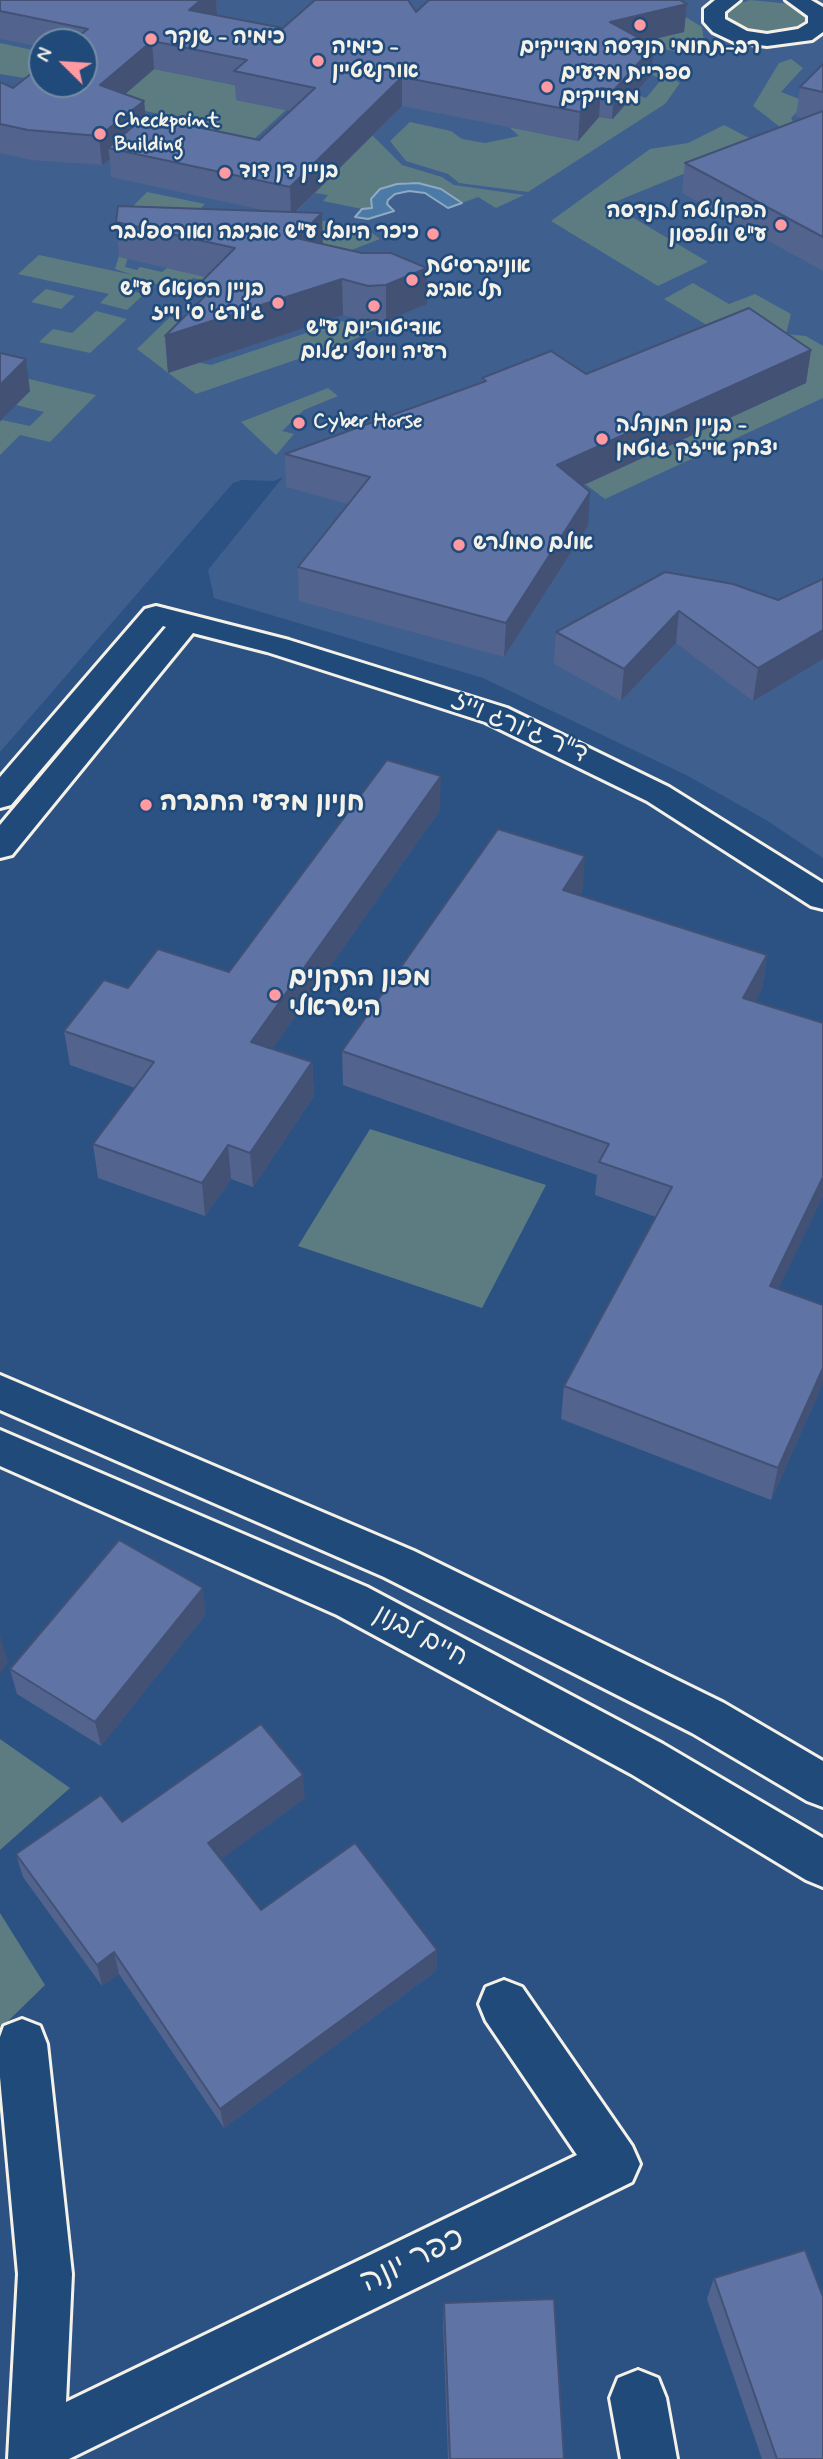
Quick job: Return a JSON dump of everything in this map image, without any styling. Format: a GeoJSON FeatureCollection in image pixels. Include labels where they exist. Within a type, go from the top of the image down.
{"type":"FeatureCollection","features":[{"type":"Feature","properties":{"kind":"street"},"geometry":{"type":"LineString","coordinates":[[713,16],[715,9],[730,0]]}},
{"type":"Feature","properties":{"kind":"street"},"geometry":{"type":"LineString","coordinates":[[791,38],[813,31],[819,25],[821,14],[796,0]]}},
{"type":"Feature","properties":{"kind":"street"},"geometry":{"type":"LineString","coordinates":[[691,2],[713,16],[721,27],[742,37],[767,40],[823,37]]}},
{"type":"Feature","properties":{"kind":"street","name":"ד\"ר ג'ורג וייז"},"geometry":{"type":"LineString","coordinates":[[0,798],[156,615],[278,646],[474,706],[533,731],[658,794],[823,898]]}},
{"type":"Feature","properties":{"kind":"street"},"geometry":{"type":"LineString","coordinates":[[0,846],[187,621]]}},
{"type":"Feature","properties":{"kind":"street"},"geometry":{"type":"LineString","coordinates":[[133,685],[166,660],[201,646],[236,642],[278,646]]}},
{"type":"Feature","properties":{"kind":"street","name":"חיים לבנון"},"geometry":{"type":"LineString","coordinates":[[0,1392],[398,1564],[708,1718],[823,1786]]}},
{"type":"Feature","properties":{"kind":"street","name":"חיים לבנון"},"geometry":{"type":"LineString","coordinates":[[0,1447],[352,1601],[646,1759],[823,1864]]}},
{"type":"Feature","properties":{"kind":"street","name":"כפר יונה"},"geometry":{"type":"LineString","coordinates":[[22,2044],[46,2274],[37,2452],[614,2164],[504,2004]]}},
{"type":"Feature","properties":{"kind":"street"},"geometry":{"type":"LineString","coordinates":[[638,2398],[649,2459]]}},
{"type":"Feature","properties":{"kind":"shaded area","name":"אוניברסיטת תל אביב"},"geometry":{"type":"Polygon","coordinates":[[[0,0],[823,0],[823,858],[766,820],[688,776],[483,678],[214,598],[208,570],[283,477],[274,481],[242,480],[233,483],[0,752],[0,0]]]}},
{"type":"Feature","properties":{"kind":"shaded area"},"geometry":{"type":"Polygon","coordinates":[[[418,183],[441,189],[462,203],[448,208],[425,193],[409,191],[395,194],[388,200],[387,204],[394,211],[368,219],[355,217],[362,209],[372,208],[371,199],[380,189],[397,184],[418,183]]]}},
{"type":"Feature","properties":{"kind":"green space"},"geometry":{"type":"Polygon","coordinates":[[[636,0],[658,0],[702,27],[704,43],[692,54],[634,44],[636,0]]]}},
{"type":"Feature","properties":{"kind":"green space"},"geometry":{"type":"Polygon","coordinates":[[[750,0],[791,4],[806,14],[808,20],[798,30],[774,35],[747,33],[723,18],[723,12],[729,7],[750,0]]]}},
{"type":"Feature","properties":{"kind":"green space"},"geometry":{"type":"Polygon","coordinates":[[[0,43],[28,49],[28,79],[0,74],[0,43]]]}},
{"type":"Feature","properties":{"kind":"green space"},"geometry":{"type":"Polygon","coordinates":[[[635,54],[680,83],[665,104],[528,192],[459,183],[448,174],[406,161],[390,141],[410,122],[451,131],[462,139],[485,143],[519,136],[509,127],[578,141],[599,117],[613,119],[635,94],[646,98],[661,80],[629,61],[635,54]]]}},
{"type":"Feature","properties":{"kind":"green space"},"geometry":{"type":"Polygon","coordinates":[[[791,59],[803,68],[781,92],[807,102],[791,118],[794,123],[780,127],[753,106],[779,63],[791,59]]]}},
{"type":"Feature","properties":{"kind":"green space"},"geometry":{"type":"Polygon","coordinates":[[[154,69],[249,88],[236,100],[286,110],[229,162],[148,145],[179,118],[82,98],[116,102],[154,69]]]}},
{"type":"Feature","properties":{"kind":"green space"},"geometry":{"type":"Polygon","coordinates":[[[724,125],[759,143],[610,204],[708,262],[658,286],[551,221],[650,149],[688,143],[724,125]]]}},
{"type":"Feature","properties":{"kind":"green space"},"geometry":{"type":"Polygon","coordinates":[[[372,135],[402,165],[442,177],[454,185],[524,195],[496,208],[478,197],[462,203],[438,188],[408,182],[380,189],[371,199],[372,208],[362,209],[323,201],[328,195],[315,193],[372,135]]]}},
{"type":"Feature","properties":{"kind":"green space"},"geometry":{"type":"Polygon","coordinates":[[[147,192],[205,204],[189,219],[132,207],[147,192]]]}},
{"type":"Feature","properties":{"kind":"green space"},"geometry":{"type":"Polygon","coordinates":[[[206,213],[292,215],[367,229],[380,239],[349,251],[206,213]]]}},
{"type":"Feature","properties":{"kind":"green space"},"geometry":{"type":"Polygon","coordinates":[[[132,244],[125,267],[162,272],[167,268],[237,284],[233,287],[193,278],[182,290],[153,283],[143,291],[126,287],[124,289],[144,294],[127,310],[100,303],[109,294],[18,274],[39,255],[133,275],[115,269],[120,252],[132,244]]]}},
{"type":"Feature","properties":{"kind":"green space"},"geometry":{"type":"Polygon","coordinates":[[[693,283],[729,304],[755,294],[791,314],[786,334],[806,336],[823,346],[823,398],[605,499],[585,484],[728,338],[664,299],[693,283]]]}},
{"type":"Feature","properties":{"kind":"green space"},"geometry":{"type":"Polygon","coordinates":[[[46,289],[75,296],[61,309],[31,302],[46,289]]]}},
{"type":"Feature","properties":{"kind":"green space"},"geometry":{"type":"Polygon","coordinates":[[[96,311],[127,319],[90,353],[39,342],[53,329],[72,333],[96,311]]]}},
{"type":"Feature","properties":{"kind":"green space"},"geometry":{"type":"Polygon","coordinates":[[[170,317],[213,327],[182,359],[211,365],[342,321],[362,327],[380,327],[348,342],[196,394],[137,349],[170,317]]]}},
{"type":"Feature","properties":{"kind":"green space"},"geometry":{"type":"Polygon","coordinates":[[[0,372],[96,395],[50,442],[20,435],[0,455],[2,420],[30,426],[44,412],[16,405],[30,391],[0,372]]]}},
{"type":"Feature","properties":{"kind":"green space"},"geometry":{"type":"Polygon","coordinates":[[[328,388],[338,396],[304,410],[282,431],[294,434],[276,455],[241,422],[328,388]]]}},
{"type":"Feature","properties":{"kind":"green space"},"geometry":{"type":"Polygon","coordinates":[[[370,1129],[546,1185],[482,1308],[298,1246],[370,1129]]]}},
{"type":"Feature","properties":{"kind":"green space"},"geometry":{"type":"Polygon","coordinates":[[[0,1739],[70,1788],[0,1850],[0,1739]]]}},
{"type":"Feature","properties":{"kind":"green space"},"geometry":{"type":"Polygon","coordinates":[[[0,1913],[45,1985],[0,2029],[0,1913]]]}},
{"type":"Feature","properties":{"kind":"building"},"geometry":{"type":"Polygon","coordinates":[[[0,0],[201,0],[189,10],[283,28],[315,0],[408,0],[416,12],[429,0],[680,0],[687,4],[610,22],[654,46],[614,90],[601,88],[580,112],[402,77],[290,187],[108,148],[145,116],[259,140],[315,88],[234,71],[247,60],[152,41],[100,85],[144,101],[99,136],[28,130],[0,124],[0,82],[13,88],[28,76],[28,98],[98,98],[98,28],[83,28],[0,11],[0,0]]]}},
{"type":"Feature","properties":{"kind":"building"},"geometry":{"type":"Polygon","coordinates":[[[823,64],[823,92],[800,87],[823,64]]]}},
{"type":"Feature","properties":{"kind":"building"},"geometry":{"type":"Polygon","coordinates":[[[823,111],[823,237],[685,163],[823,111]]]}},
{"type":"Feature","properties":{"kind":"building"},"geometry":{"type":"Polygon","coordinates":[[[118,206],[322,213],[296,238],[362,253],[391,253],[427,268],[386,285],[368,286],[342,279],[165,336],[214,287],[199,284],[235,248],[116,222],[118,206]]]}},
{"type":"Feature","properties":{"kind":"building"},"geometry":{"type":"Polygon","coordinates":[[[749,308],[811,350],[557,465],[590,492],[506,623],[298,567],[370,477],[285,454],[486,381],[482,378],[551,351],[586,374],[749,308]]]}},
{"type":"Feature","properties":{"kind":"building"},"geometry":{"type":"Polygon","coordinates":[[[0,353],[26,359],[0,385],[0,353]]]}},
{"type":"Feature","properties":{"kind":"building"},"geometry":{"type":"Polygon","coordinates":[[[665,572],[733,584],[778,600],[823,579],[823,630],[758,668],[679,611],[624,669],[556,632],[665,572]]]}},
{"type":"Feature","properties":{"kind":"building","name":"מכון התקנים הישראלי"},"geometry":{"type":"Polygon","coordinates":[[[387,760],[441,776],[251,1042],[312,1062],[250,1153],[228,1145],[202,1183],[93,1144],[154,1062],[64,1031],[104,980],[128,988],[158,949],[229,972],[387,760]]]}},
{"type":"Feature","properties":{"kind":"building","name":"מכון התקנים הישראלי"},"geometry":{"type":"Polygon","coordinates":[[[498,829],[585,856],[563,890],[767,955],[743,998],[823,1023],[823,1177],[770,1286],[823,1305],[823,1368],[778,1468],[564,1386],[672,1187],[599,1162],[609,1144],[342,1051],[498,829]]]}},
{"type":"Feature","properties":{"kind":"building"},"geometry":{"type":"Polygon","coordinates":[[[119,1540],[203,1588],[95,1722],[10,1669],[119,1540]]]}},
{"type":"Feature","properties":{"kind":"building"},"geometry":{"type":"Polygon","coordinates":[[[261,1724],[303,1775],[208,1843],[261,1910],[355,1843],[437,1950],[220,2109],[114,1952],[97,1965],[16,1854],[101,1795],[122,1822],[261,1724]]]}},
{"type":"Feature","properties":{"kind":"building"},"geometry":{"type":"Polygon","coordinates":[[[805,2250],[823,2297],[823,2459],[777,2459],[714,2278],[805,2250]]]}},
{"type":"Feature","properties":{"kind":"building"},"geometry":{"type":"Polygon","coordinates":[[[554,2299],[564,2459],[450,2459],[444,2303],[554,2299]]]}},
{"type":"Feature","properties":{"kind":"place","name":"רב-תחומי הנדסה מדוייקים"},"geometry":{"type":"Point","coordinates":[640,25]}},
{"type":"Feature","properties":{"kind":"place","name":"כימיה - שנקר"},"geometry":{"type":"Point","coordinates":[151,39]}},
{"type":"Feature","properties":{"kind":"place","name":"כימיה - אורנשטיין"},"geometry":{"type":"Point","coordinates":[318,61]}},
{"type":"Feature","properties":{"kind":"place","name":"ספריית מדעים מדוייקים"},"geometry":{"type":"Point","coordinates":[547,87]}},
{"type":"Feature","properties":{"kind":"place","name":"Checkpoint Building"},"geometry":{"type":"Point","coordinates":[100,134]}},
{"type":"Feature","properties":{"kind":"place","name":"בניין דן דוד"},"geometry":{"type":"Point","coordinates":[225,173]}},
{"type":"Feature","properties":{"kind":"place","name":"הפקולטה להנדסה ע\"ש וולפסון"},"geometry":{"type":"Point","coordinates":[781,225]}},
{"type":"Feature","properties":{"kind":"place","name":"כיכר היובל ע\"ש אביבה ואורספלבר"},"geometry":{"type":"Point","coordinates":[433,234]}},
{"type":"Feature","properties":{"kind":"place","name":"אוניברסיטת תל אביב"},"geometry":{"type":"Point","coordinates":[412,280]}},
{"type":"Feature","properties":{"kind":"place","name":"בניין הסנאט ע\"ש ג'ורג' ס' וייז"},"geometry":{"type":"Point","coordinates":[278,303]}},
{"type":"Feature","properties":{"kind":"place","name":"אודיטוריום ע\"ש רעיה ויוסף יגלום"},"geometry":{"type":"Point","coordinates":[374,306]}},
{"type":"Feature","properties":{"kind":"place","name":"Cyber Horse"},"geometry":{"type":"Point","coordinates":[299,423]}},
{"type":"Feature","properties":{"kind":"place","name":"בניין המנהלה - יצחק אייזק גוטמן"},"geometry":{"type":"Point","coordinates":[602,439]}},
{"type":"Feature","properties":{"kind":"place","name":"אולם סמולרש"},"geometry":{"type":"Point","coordinates":[459,545]}},
{"type":"Feature","properties":{"kind":"place","name":"חניון מדעי החברה"},"geometry":{"type":"Point","coordinates":[146,805]}},
{"type":"Feature","properties":{"kind":"place","name":"מכון התקנים הישראלי"},"geometry":{"type":"Point","coordinates":[275,995]}}]}
